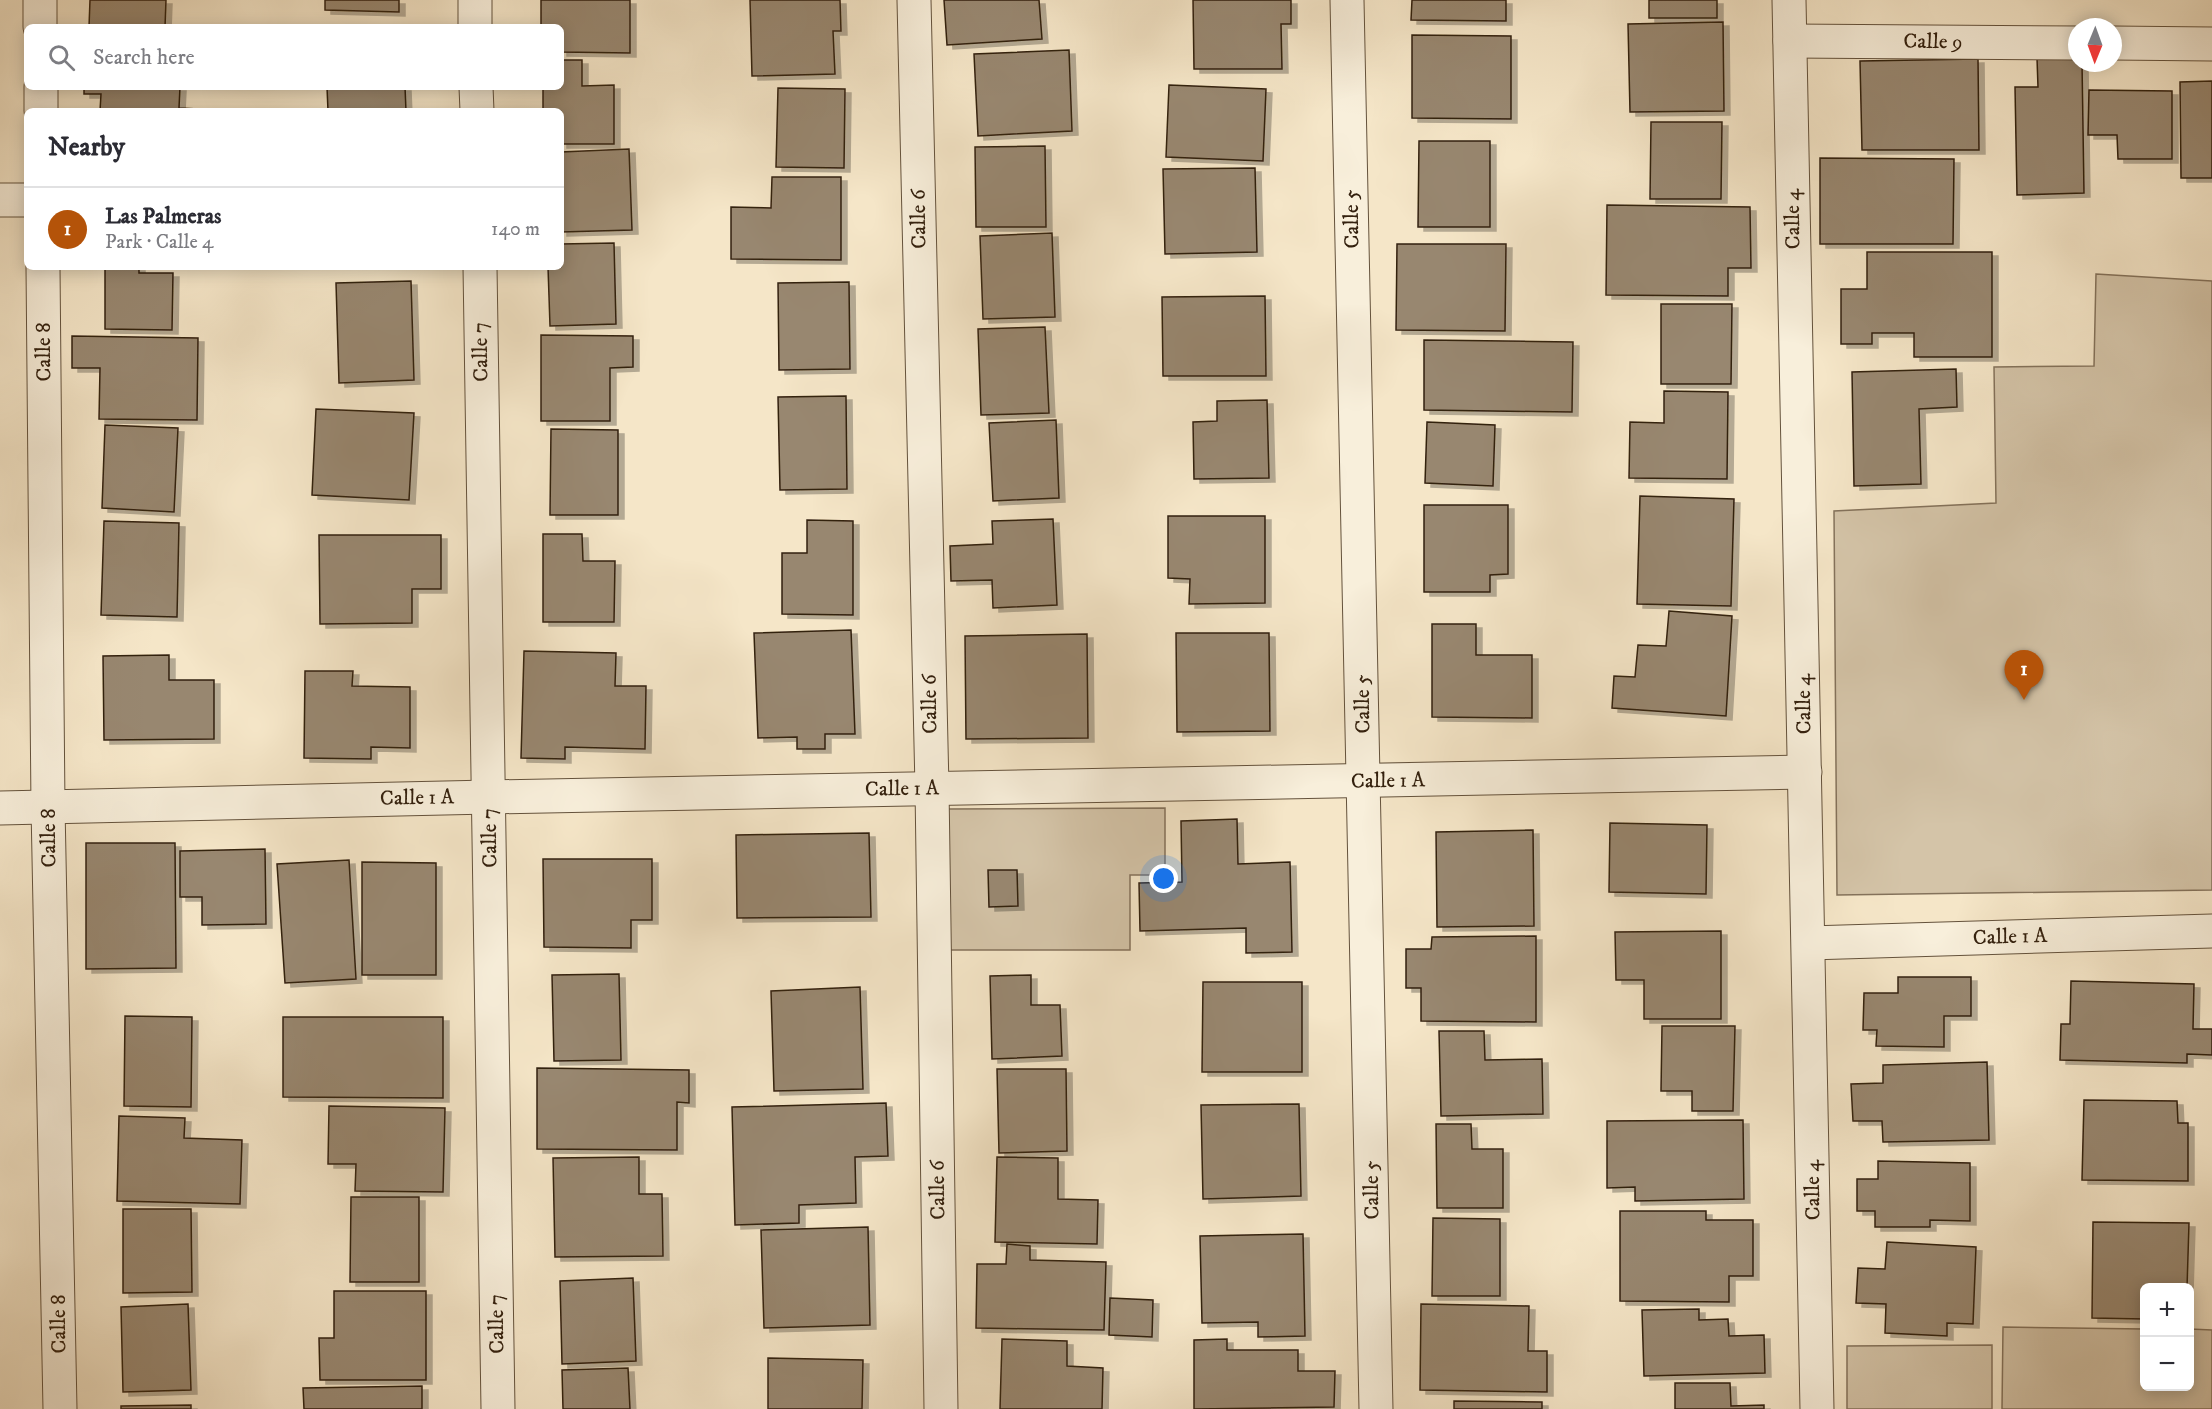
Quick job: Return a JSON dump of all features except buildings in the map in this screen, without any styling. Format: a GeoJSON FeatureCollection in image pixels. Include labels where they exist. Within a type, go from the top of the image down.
{"type":"FeatureCollection","features":[{"type":"Feature","properties":{"kind":"street"},"geometry":{"type":"LineString","coordinates":[[40,0],[40,24]]}},
{"type":"Feature","properties":{"kind":"street"},"geometry":{"type":"LineString","coordinates":[[475,0],[475,24]]}},
{"type":"Feature","properties":{"kind":"street","name":"Calle 6"},"geometry":{"type":"LineString","coordinates":[[914,0],[932,788],[941,1409]]}},
{"type":"Feature","properties":{"kind":"street","name":"Calle 5"},"geometry":{"type":"LineString","coordinates":[[1347,0],[1376,1409]]}},
{"type":"Feature","properties":{"kind":"street","name":"Calle 4"},"geometry":{"type":"LineString","coordinates":[[1789,0],[1817,1409]]}},
{"type":"Feature","properties":{"kind":"street","name":"Calle 9"},"geometry":{"type":"LineString","coordinates":[[1790,40],[2068,43]]}},
{"type":"Feature","properties":{"kind":"street"},"geometry":{"type":"LineString","coordinates":[[2122,43],[2212,44]]}},
{"type":"Feature","properties":{"kind":"street"},"geometry":{"type":"LineString","coordinates":[[41,90],[41,108]]}},
{"type":"Feature","properties":{"kind":"street"},"geometry":{"type":"LineString","coordinates":[[476,90],[477,108]]}},
{"type":"Feature","properties":{"kind":"street"},"geometry":{"type":"LineString","coordinates":[[0,200],[24,200]]}},
{"type":"Feature","properties":{"kind":"street","name":"Calle 8"},"geometry":{"type":"LineString","coordinates":[[43,270],[48,807],[60,1409]]}},
{"type":"Feature","properties":{"kind":"street","name":"Calle 7"},"geometry":{"type":"LineString","coordinates":[[480,270],[498,1409]]}},
{"type":"Feature","properties":{"kind":"street","name":"Calle 1 A"},"geometry":{"type":"LineString","coordinates":[[0,808],[1805,772]]}},
{"type":"Feature","properties":{"kind":"street","name":"Calle 1 A"},"geometry":{"type":"LineString","coordinates":[[1809,943],[2212,931]]}},
{"type":"Feature","properties":{"kind":"shaded area"},"geometry":{"type":"Polygon","coordinates":[[[2096,274],[2212,281],[2212,890],[1837,895],[1834,511],[1996,503],[1994,367],[2094,366],[2096,274]]]}},
{"type":"Feature","properties":{"kind":"shaded area"},"geometry":{"type":"Polygon","coordinates":[[[1165,808],[1165,875],[1130,875],[1130,950],[946,950],[945,809],[1165,808]]]}},
{"type":"Feature","properties":{"kind":"shaded area"},"geometry":{"type":"Polygon","coordinates":[[[2003,1327],[2140,1329],[2140,1391],[2194,1391],[2194,1329],[2212,1330],[2212,1409],[2002,1409],[2003,1327]]]}},
{"type":"Feature","properties":{"kind":"shaded area"},"geometry":{"type":"Polygon","coordinates":[[[1992,1345],[1992,1409],[1847,1409],[1847,1346],[1992,1345]]]}},
{"type":"Feature","properties":{"kind":"place","name":"Las Palmeras"},"geometry":{"type":"Point","coordinates":[2024,700]}}]}
